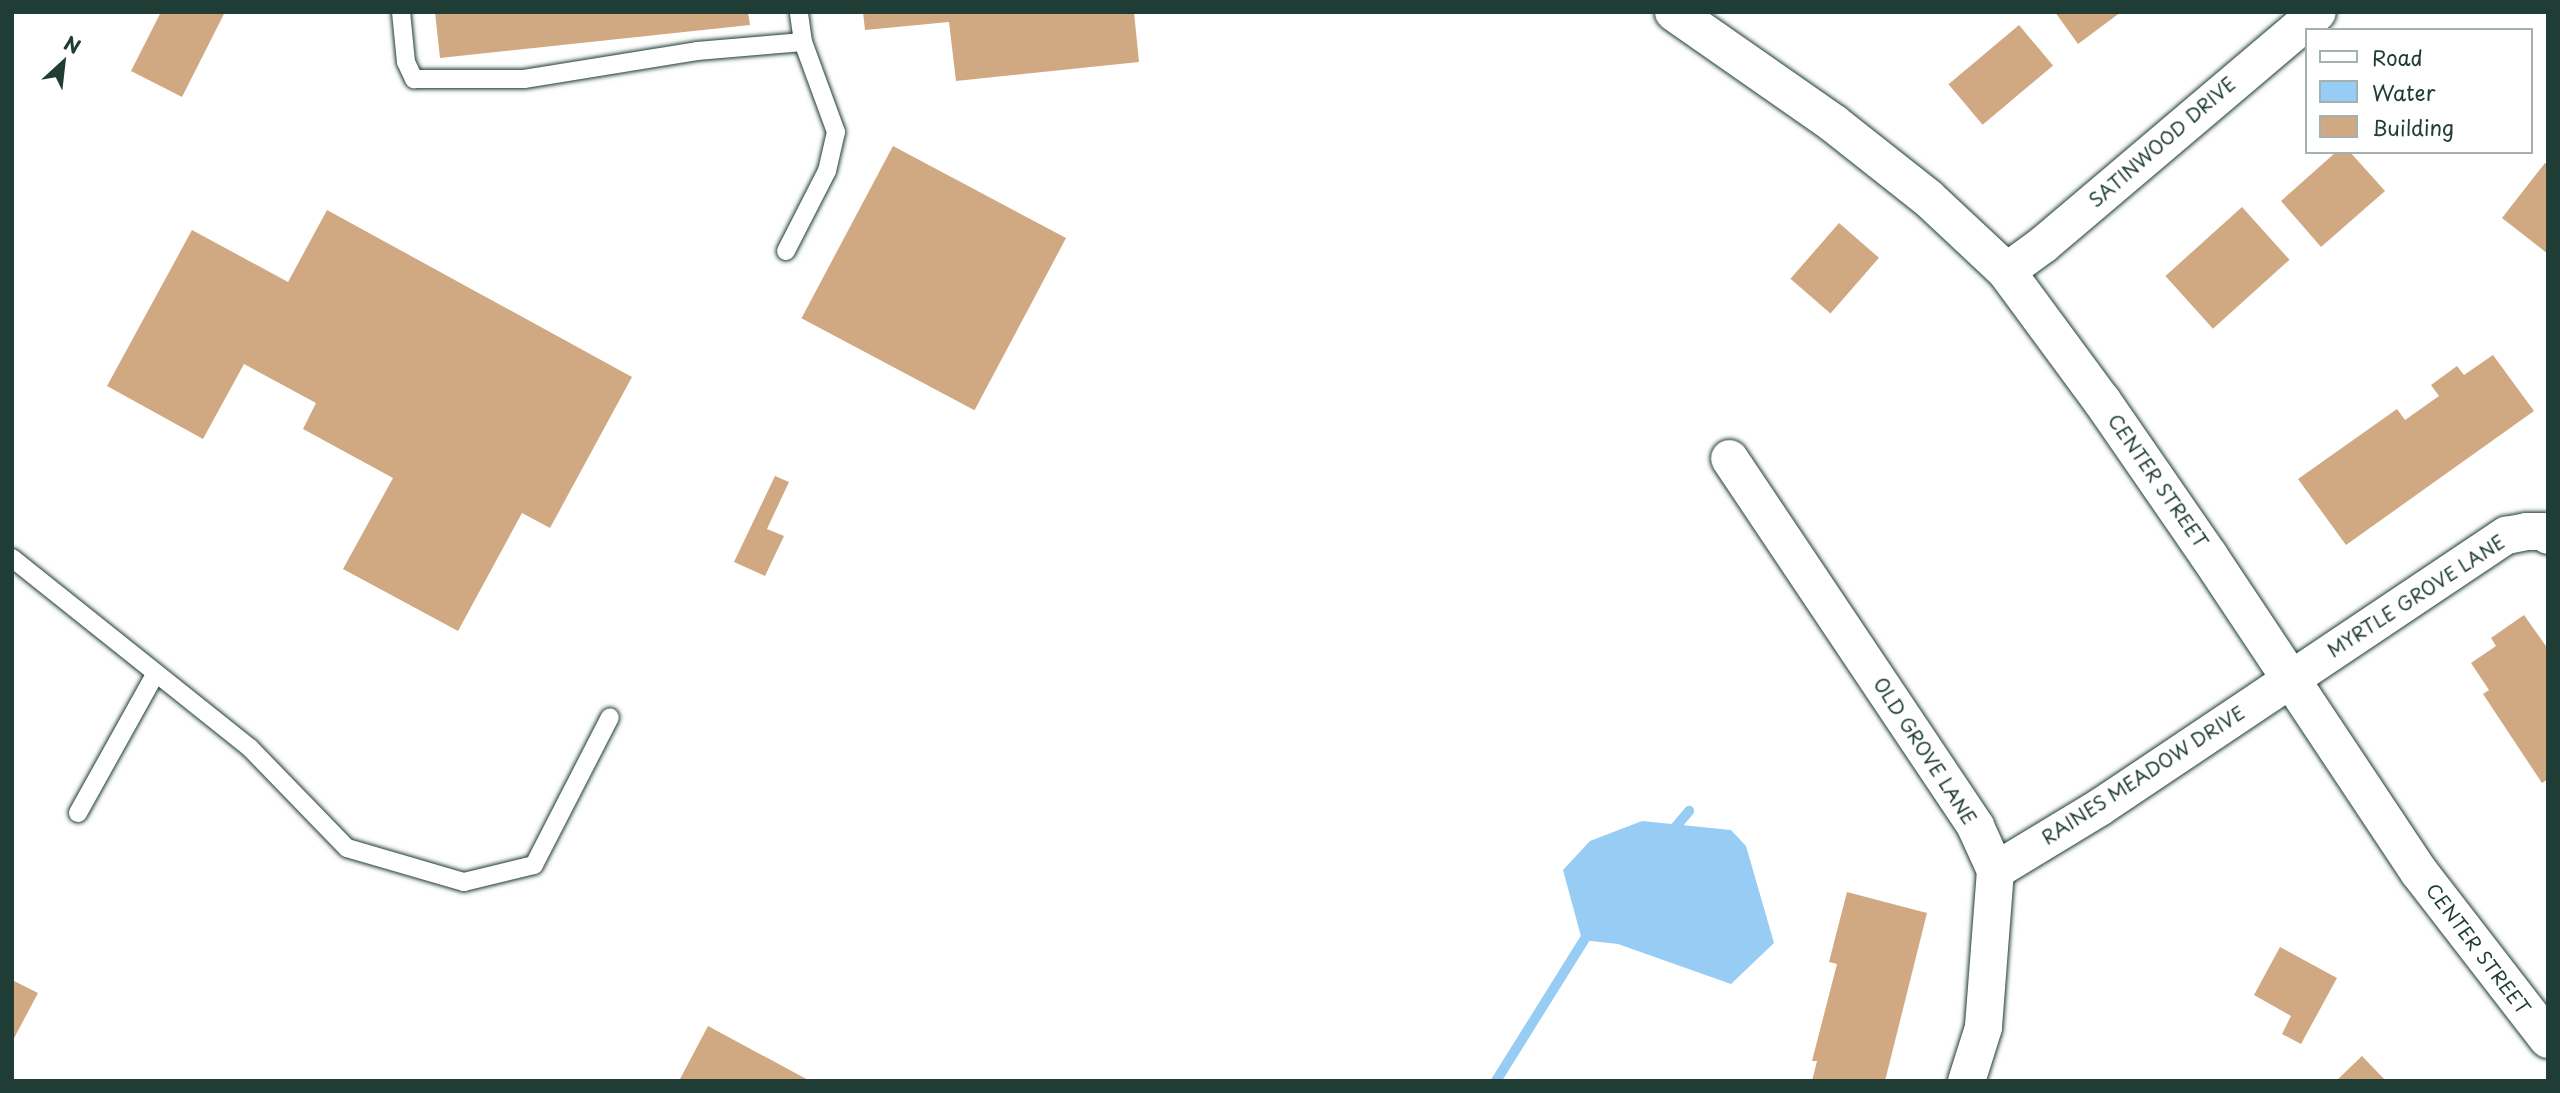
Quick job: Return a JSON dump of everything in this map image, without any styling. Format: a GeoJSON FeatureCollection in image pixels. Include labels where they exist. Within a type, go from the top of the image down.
{"type":"FeatureCollection","features":[{"type":"Feature","properties":{"kind":"main road","name":"CENTER STREET"},"geometry":{"type":"LineString","coordinates":[[1674,12],[1833,123],[1928,198],[2006,271],[2118,423],[2420,872],[2548,1039]]}},
{"type":"Feature","properties":{"kind":"street","name":"SATINWOOD DRIVE"},"geometry":{"type":"LineString","coordinates":[[2006,271],[2043,244],[2317,12]]}},
{"type":"Feature","properties":{"kind":"street","name":"OLD GROVE LANE"},"geometry":{"type":"LineString","coordinates":[[1729,458],[1975,826],[1995,870],[1983,1027],[1966,1081]]}},
{"type":"Feature","properties":{"kind":"street","name":"MYRTLE GROVE LANE"},"geometry":{"type":"LineString","coordinates":[[2290,679],[2506,536],[2526,531],[2542,531],[2548,535]]}},
{"type":"Feature","properties":{"kind":"street","name":"RAINES MEADOW DRIVE"},"geometry":{"type":"LineString","coordinates":[[1995,870],[2099,807],[2290,679]]}},
{"type":"Feature","properties":{"kind":"lane"},"geometry":{"type":"LineString","coordinates":[[401,12],[406,62],[414,79],[524,79],[697,51],[803,42]]}},
{"type":"Feature","properties":{"kind":"lane"},"geometry":{"type":"LineString","coordinates":[[786,251],[827,171],[836,132],[803,42],[799,12]]}},
{"type":"Feature","properties":{"kind":"lane"},"geometry":{"type":"LineString","coordinates":[[12,558],[250,748],[348,848],[464,882],[534,865],[610,717]]}},
{"type":"Feature","properties":{"kind":"lane"},"geometry":{"type":"LineString","coordinates":[[78,813],[156,673]]}},
{"type":"Feature","properties":{"kind":"water"},"geometry":{"type":"Polygon","coordinates":[[[1642,821],[1731,830],[1746,846],[1774,943],[1731,984],[1618,944],[1582,940],[1563,870],[1590,841],[1642,821]]]}},
{"type":"Feature","properties":{"kind":"building"},"geometry":{"type":"Polygon","coordinates":[[[161,12],[225,12],[182,97],[131,71],[161,12]]]}},
{"type":"Feature","properties":{"kind":"building"},"geometry":{"type":"Polygon","coordinates":[[[435,12],[748,12],[750,25],[440,58],[435,12]]]}},
{"type":"Feature","properties":{"kind":"building"},"geometry":{"type":"Polygon","coordinates":[[[863,12],[1134,12],[1139,62],[956,81],[949,22],[865,30],[863,12]]]}},
{"type":"Feature","properties":{"kind":"building"},"geometry":{"type":"Polygon","coordinates":[[[2055,12],[2121,12],[2078,44],[2055,12]]]}},
{"type":"Feature","properties":{"kind":"building"},"geometry":{"type":"Polygon","coordinates":[[[2019,25],[2053,66],[1983,125],[1949,84],[2019,25]]]}},
{"type":"Feature","properties":{"kind":"building"},"geometry":{"type":"Polygon","coordinates":[[[893,146],[1066,238],[975,410],[801,318],[893,146]]]}},
{"type":"Feature","properties":{"kind":"building"},"geometry":{"type":"Polygon","coordinates":[[[2334,154],[2352,154],[2385,191],[2321,247],[2281,201],[2334,154]]]}},
{"type":"Feature","properties":{"kind":"building"},"geometry":{"type":"Polygon","coordinates":[[[2545,163],[2548,165],[2548,254],[2502,218],[2545,163]]]}},
{"type":"Feature","properties":{"kind":"building"},"geometry":{"type":"Polygon","coordinates":[[[2242,207],[2290,260],[2213,329],[2165,276],[2242,207]]]}},
{"type":"Feature","properties":{"kind":"building"},"geometry":{"type":"Polygon","coordinates":[[[327,210],[632,377],[550,528],[522,513],[458,631],[343,569],[393,478],[303,429],[316,403],[244,364],[203,439],[107,386],[192,230],[288,282],[327,210]]]}},
{"type":"Feature","properties":{"kind":"building"},"geometry":{"type":"Polygon","coordinates":[[[1839,223],[1879,258],[1830,314],[1790,279],[1839,223]]]}},
{"type":"Feature","properties":{"kind":"building"},"geometry":{"type":"Polygon","coordinates":[[[2493,355],[2534,411],[2346,545],[2298,479],[2397,409],[2405,420],[2439,396],[2431,385],[2457,366],[2464,375],[2493,355]]]}},
{"type":"Feature","properties":{"kind":"building"},"geometry":{"type":"Polygon","coordinates":[[[775,476],[789,482],[767,529],[784,536],[765,576],[734,562],[775,476]]]}},
{"type":"Feature","properties":{"kind":"building"},"geometry":{"type":"Polygon","coordinates":[[[2524,615],[2548,649],[2548,779],[2542,783],[2483,694],[2489,690],[2471,663],[2496,646],[2491,638],[2524,615]]]}},
{"type":"Feature","properties":{"kind":"building"},"geometry":{"type":"Polygon","coordinates":[[[1847,892],[1927,913],[1885,1081],[1812,1081],[1817,1061],[1812,1061],[1837,964],[1829,962],[1847,892]]]}},
{"type":"Feature","properties":{"kind":"building"},"geometry":{"type":"Polygon","coordinates":[[[2280,947],[2337,978],[2301,1044],[2282,1034],[2291,1016],[2254,995],[2280,947]]]}},
{"type":"Feature","properties":{"kind":"building"},"geometry":{"type":"Polygon","coordinates":[[[12,980],[38,993],[12,1042],[12,980]]]}},
{"type":"Feature","properties":{"kind":"building"},"geometry":{"type":"Polygon","coordinates":[[[708,1026],[810,1081],[679,1081],[708,1026]]]}},
{"type":"Feature","properties":{"kind":"building"},"geometry":{"type":"Polygon","coordinates":[[[2362,1056],[2386,1081],[2336,1081],[2362,1056]]]}},
{"type":"Feature","properties":{"kind":"waterway"},"geometry":{"type":"LineString","coordinates":[[1668,836],[1689,811]]}},
{"type":"Feature","properties":{"kind":"waterway"},"geometry":{"type":"LineString","coordinates":[[1496,1081],[1591,929]]}}]}
